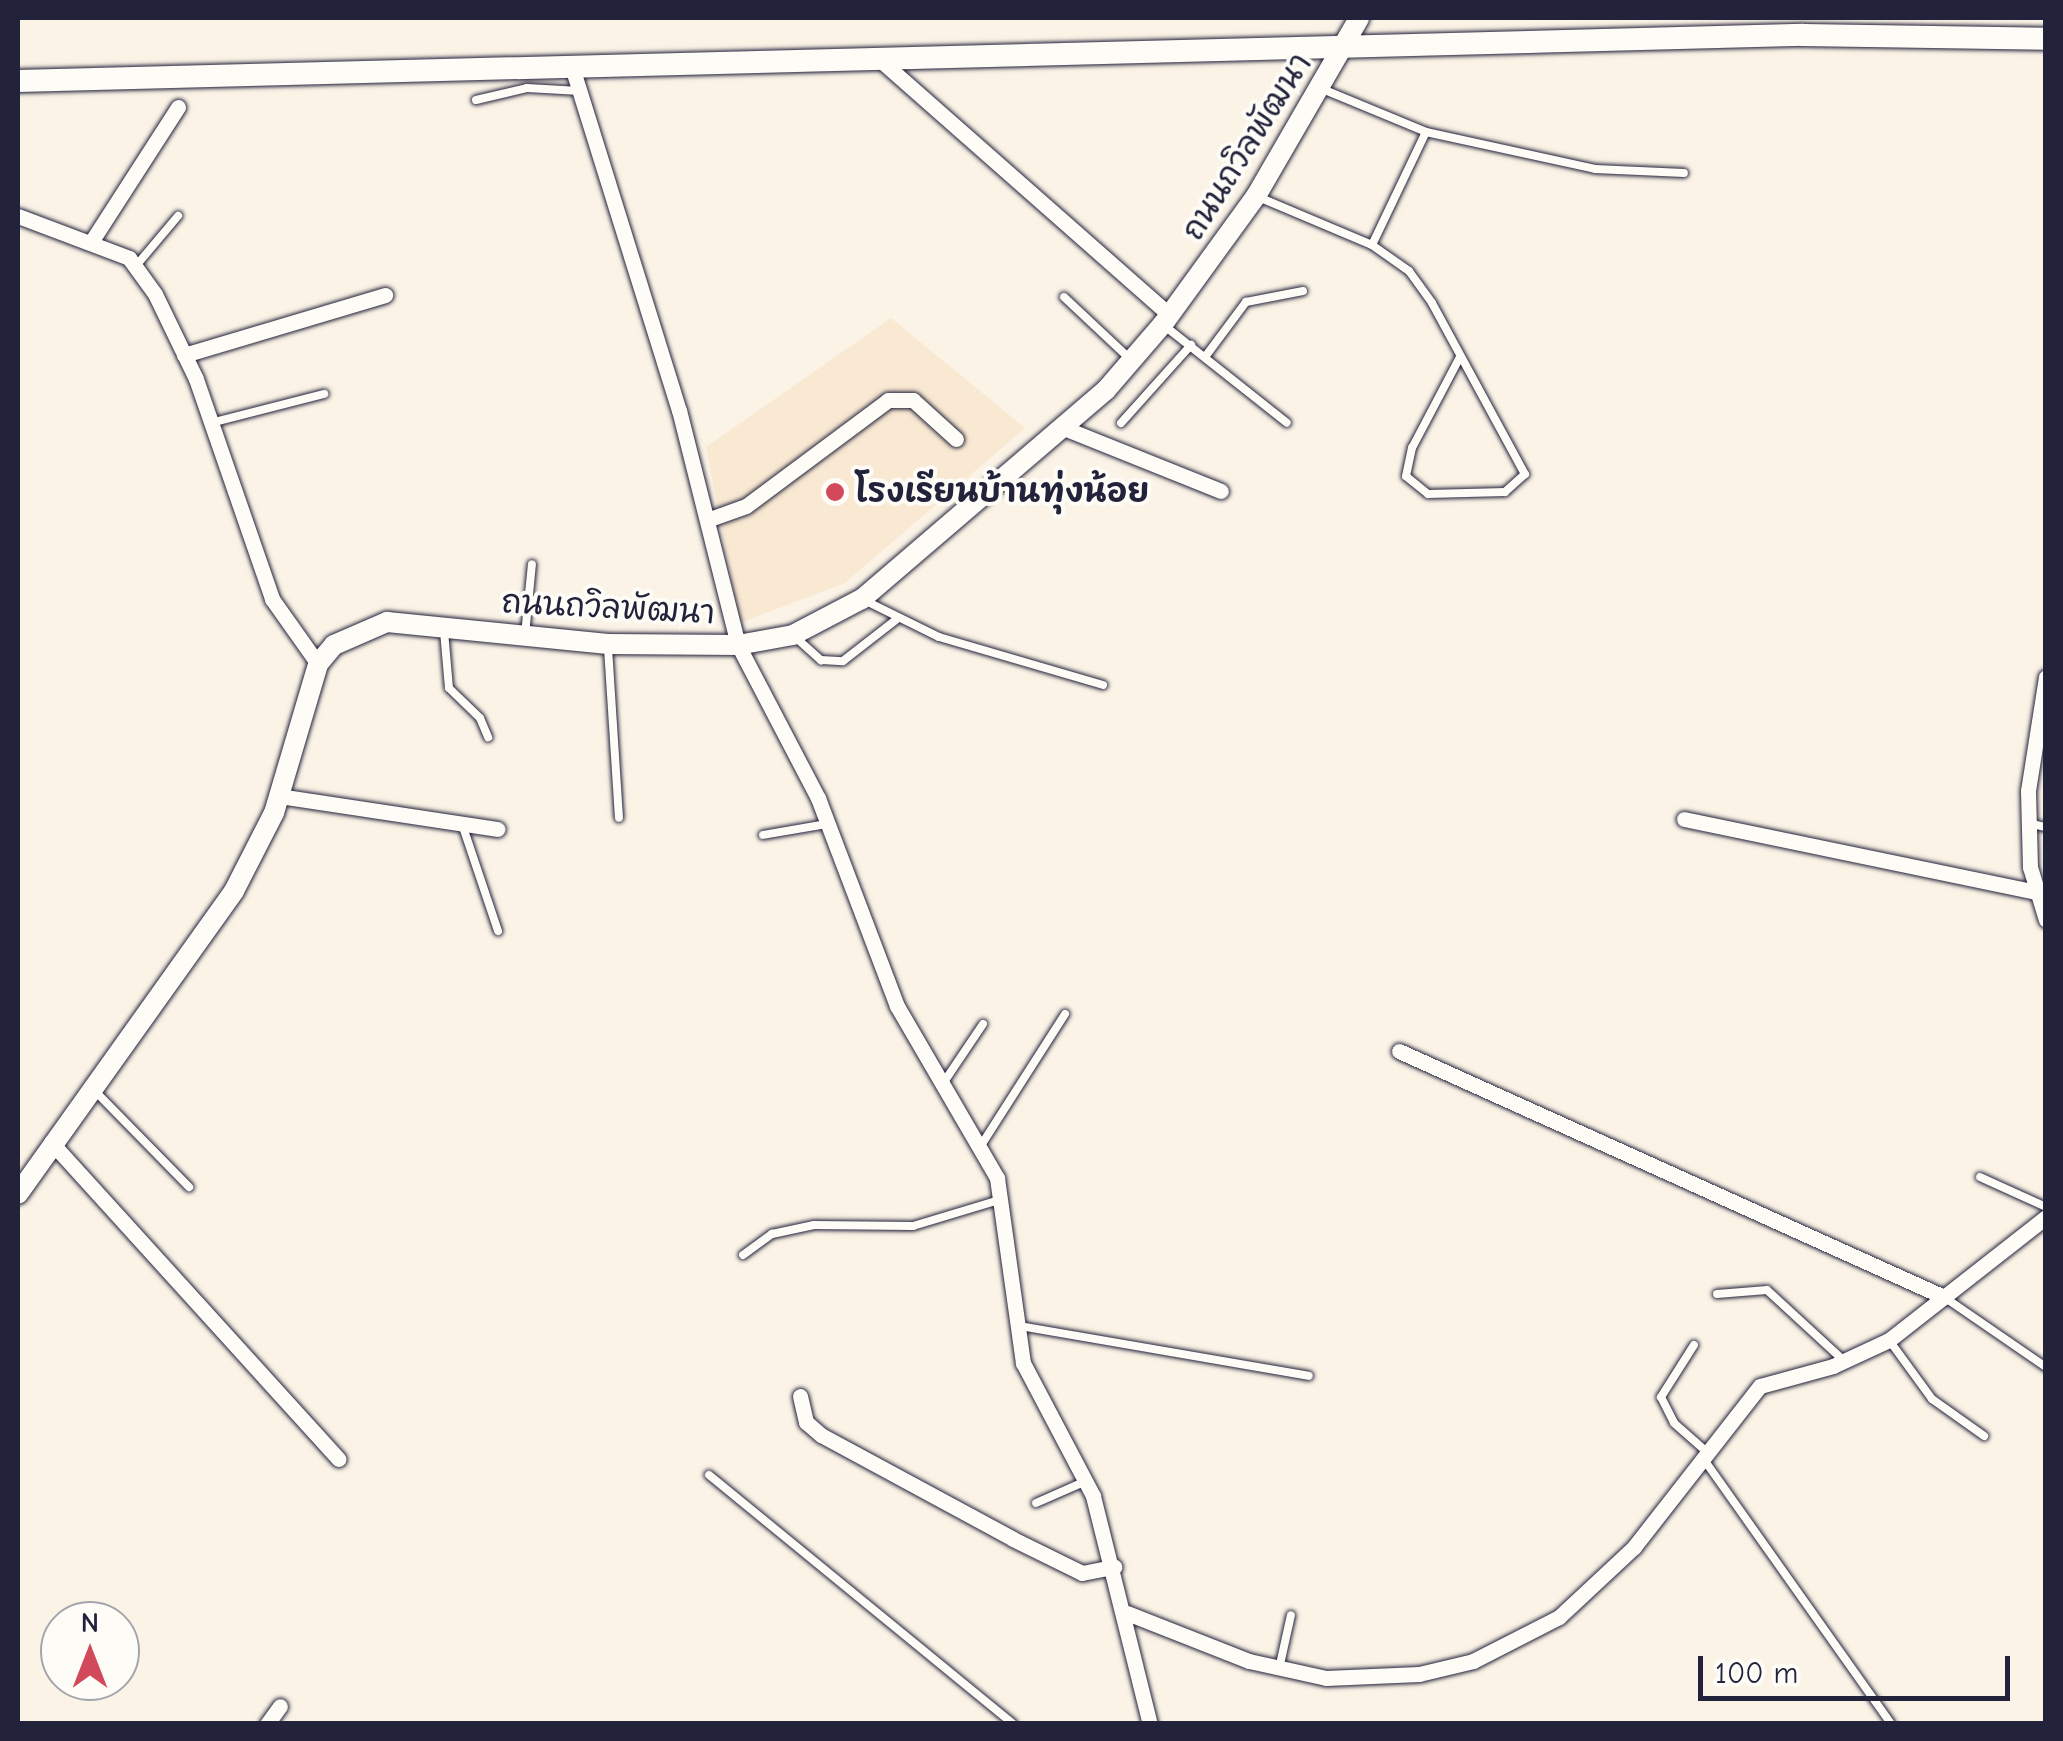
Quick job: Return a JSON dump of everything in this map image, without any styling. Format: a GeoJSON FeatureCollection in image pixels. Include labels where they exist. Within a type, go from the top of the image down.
{"type":"FeatureCollection","features":[{"type":"Feature","properties":{"kind":"main road"},"geometry":{"type":"LineString","coordinates":[[18,81],[1804,35],[2046,39]]}},
{"type":"Feature","properties":{"kind":"street","name":"ถนนถวิลพัฒนา"},"geometry":{"type":"LineString","coordinates":[[318,664],[370,624],[444,626],[608,644],[738,645],[793,635],[862,599],[1064,428],[1166,320],[1256,196],[1359,18]]}},
{"type":"Feature","properties":{"kind":"street"},"geometry":{"type":"LineString","coordinates":[[875,56],[1166,320]]}},
{"type":"Feature","properties":{"kind":"street"},"geometry":{"type":"LineString","coordinates":[[572,67],[707,520],[738,645],[829,824],[876,960],[980,1147],[1003,1198],[1015,1325],[1032,1384],[1087,1481],[1127,1613],[1150,1724]]}},
{"type":"Feature","properties":{"kind":"street"},"geometry":{"type":"LineString","coordinates":[[92,239],[178,108]]}},
{"type":"Feature","properties":{"kind":"street"},"geometry":{"type":"LineString","coordinates":[[18,216],[92,239],[135,267],[184,355],[272,599],[318,664],[279,796],[234,891],[90,1087],[18,1194]]}},
{"type":"Feature","properties":{"kind":"street"},"geometry":{"type":"LineString","coordinates":[[184,355],[385,295]]}},
{"type":"Feature","properties":{"kind":"street"},"geometry":{"type":"LineString","coordinates":[[707,520],[746,506],[888,400],[914,400],[956,440]]}},
{"type":"Feature","properties":{"kind":"street"},"geometry":{"type":"LineString","coordinates":[[1064,428],[1222,492]]}},
{"type":"Feature","properties":{"kind":"street"},"geometry":{"type":"LineString","coordinates":[[2045,915],[2035,892],[2028,822],[2046,677]]}},
{"type":"Feature","properties":{"kind":"street"},"geometry":{"type":"LineString","coordinates":[[279,796],[498,829]]}},
{"type":"Feature","properties":{"kind":"street"},"geometry":{"type":"LineString","coordinates":[[1684,819],[2035,892]]}},
{"type":"Feature","properties":{"kind":"street"},"geometry":{"type":"LineString","coordinates":[[1399,1051],[1944,1297]]}},
{"type":"Feature","properties":{"kind":"street"},"geometry":{"type":"LineString","coordinates":[[51,1142],[338,1459]]}},
{"type":"Feature","properties":{"kind":"street"},"geometry":{"type":"LineString","coordinates":[[1127,1613],[1279,1670],[1326,1678],[1419,1674],[1521,1640],[1559,1617],[1634,1547],[1760,1386],[1845,1362],[1889,1340],[2046,1217]]}},
{"type":"Feature","properties":{"kind":"street"},"geometry":{"type":"LineString","coordinates":[[800,1396],[806,1422],[822,1435],[1082,1573],[1114,1568]]}},
{"type":"Feature","properties":{"kind":"street"},"geometry":{"type":"LineString","coordinates":[[267,1724],[280,1706]]}},
{"type":"Feature","properties":{"kind":"lane"},"geometry":{"type":"LineString","coordinates":[[476,100],[528,88],[580,92]]}},
{"type":"Feature","properties":{"kind":"lane"},"geometry":{"type":"LineString","coordinates":[[1320,88],[1426,132],[1594,170],[1684,173]]}},
{"type":"Feature","properties":{"kind":"lane"},"geometry":{"type":"LineString","coordinates":[[1372,244],[1426,132]]}},
{"type":"Feature","properties":{"kind":"lane"},"geometry":{"type":"LineString","coordinates":[[1256,196],[1372,244],[1409,270],[1460,357],[1524,474],[1505,492],[1428,494],[1406,476],[1412,448],[1460,357]]}},
{"type":"Feature","properties":{"kind":"lane"},"geometry":{"type":"LineString","coordinates":[[135,267],[178,216]]}},
{"type":"Feature","properties":{"kind":"lane"},"geometry":{"type":"LineString","coordinates":[[1206,358],[1246,302],[1303,291]]}},
{"type":"Feature","properties":{"kind":"lane"},"geometry":{"type":"LineString","coordinates":[[1064,297],[1131,360]]}},
{"type":"Feature","properties":{"kind":"lane"},"geometry":{"type":"LineString","coordinates":[[1166,320],[1206,358],[1287,423]]}},
{"type":"Feature","properties":{"kind":"lane"},"geometry":{"type":"LineString","coordinates":[[1121,423],[1191,345]]}},
{"type":"Feature","properties":{"kind":"lane"},"geometry":{"type":"LineString","coordinates":[[211,423],[324,394]]}},
{"type":"Feature","properties":{"kind":"lane"},"geometry":{"type":"LineString","coordinates":[[525,635],[532,564]]}},
{"type":"Feature","properties":{"kind":"lane"},"geometry":{"type":"LineString","coordinates":[[862,599],[897,618],[1103,685]]}},
{"type":"Feature","properties":{"kind":"lane"},"geometry":{"type":"LineString","coordinates":[[793,635],[821,660],[843,661],[897,618]]}},
{"type":"Feature","properties":{"kind":"lane"},"geometry":{"type":"LineString","coordinates":[[444,626],[449,688],[480,718],[488,737]]}},
{"type":"Feature","properties":{"kind":"lane"},"geometry":{"type":"LineString","coordinates":[[608,644],[619,818]]}},
{"type":"Feature","properties":{"kind":"lane"},"geometry":{"type":"LineString","coordinates":[[2028,822],[2046,827]]}},
{"type":"Feature","properties":{"kind":"lane"},"geometry":{"type":"LineString","coordinates":[[462,824],[498,931]]}},
{"type":"Feature","properties":{"kind":"lane"},"geometry":{"type":"LineString","coordinates":[[762,835],[829,824]]}},
{"type":"Feature","properties":{"kind":"lane"},"geometry":{"type":"LineString","coordinates":[[980,1147],[1065,1014]]}},
{"type":"Feature","properties":{"kind":"lane"},"geometry":{"type":"LineString","coordinates":[[943,1083],[983,1024]]}},
{"type":"Feature","properties":{"kind":"lane"},"geometry":{"type":"LineString","coordinates":[[90,1087],[189,1187]]}},
{"type":"Feature","properties":{"kind":"lane"},"geometry":{"type":"LineString","coordinates":[[1980,1177],[2046,1207]]}},
{"type":"Feature","properties":{"kind":"lane"},"geometry":{"type":"LineString","coordinates":[[743,1255],[772,1234],[814,1224],[913,1226],[1003,1198]]}},
{"type":"Feature","properties":{"kind":"lane"},"geometry":{"type":"LineString","coordinates":[[1717,1294],[1767,1290],[1845,1362]]}},
{"type":"Feature","properties":{"kind":"lane"},"geometry":{"type":"LineString","coordinates":[[1944,1297],[2046,1367]]}},
{"type":"Feature","properties":{"kind":"lane"},"geometry":{"type":"LineString","coordinates":[[1015,1325],[1309,1376]]}},
{"type":"Feature","properties":{"kind":"lane"},"geometry":{"type":"LineString","coordinates":[[1889,1340],[1932,1399],[1984,1436]]}},
{"type":"Feature","properties":{"kind":"lane"},"geometry":{"type":"LineString","coordinates":[[1694,1345],[1661,1397],[1674,1423],[1706,1457],[1891,1724]]}},
{"type":"Feature","properties":{"kind":"lane"},"geometry":{"type":"LineString","coordinates":[[709,1474],[1013,1724]]}},
{"type":"Feature","properties":{"kind":"lane"},"geometry":{"type":"LineString","coordinates":[[1036,1503],[1087,1481]]}},
{"type":"Feature","properties":{"kind":"lane"},"geometry":{"type":"LineString","coordinates":[[1279,1670],[1291,1615]]}},
{"type":"Feature","properties":{"kind":"shaded area","name":"โรงเรียนบ้านทุ่งน้อย"},"geometry":{"type":"Polygon","coordinates":[[[891,318],[1025,428],[845,583],[740,623],[706,447],[891,318]]]}},
{"type":"Feature","properties":{"kind":"place","name":"โรงเรียนบ้านทุ่งน้อย"},"geometry":{"type":"Point","coordinates":[835,492]}}]}
